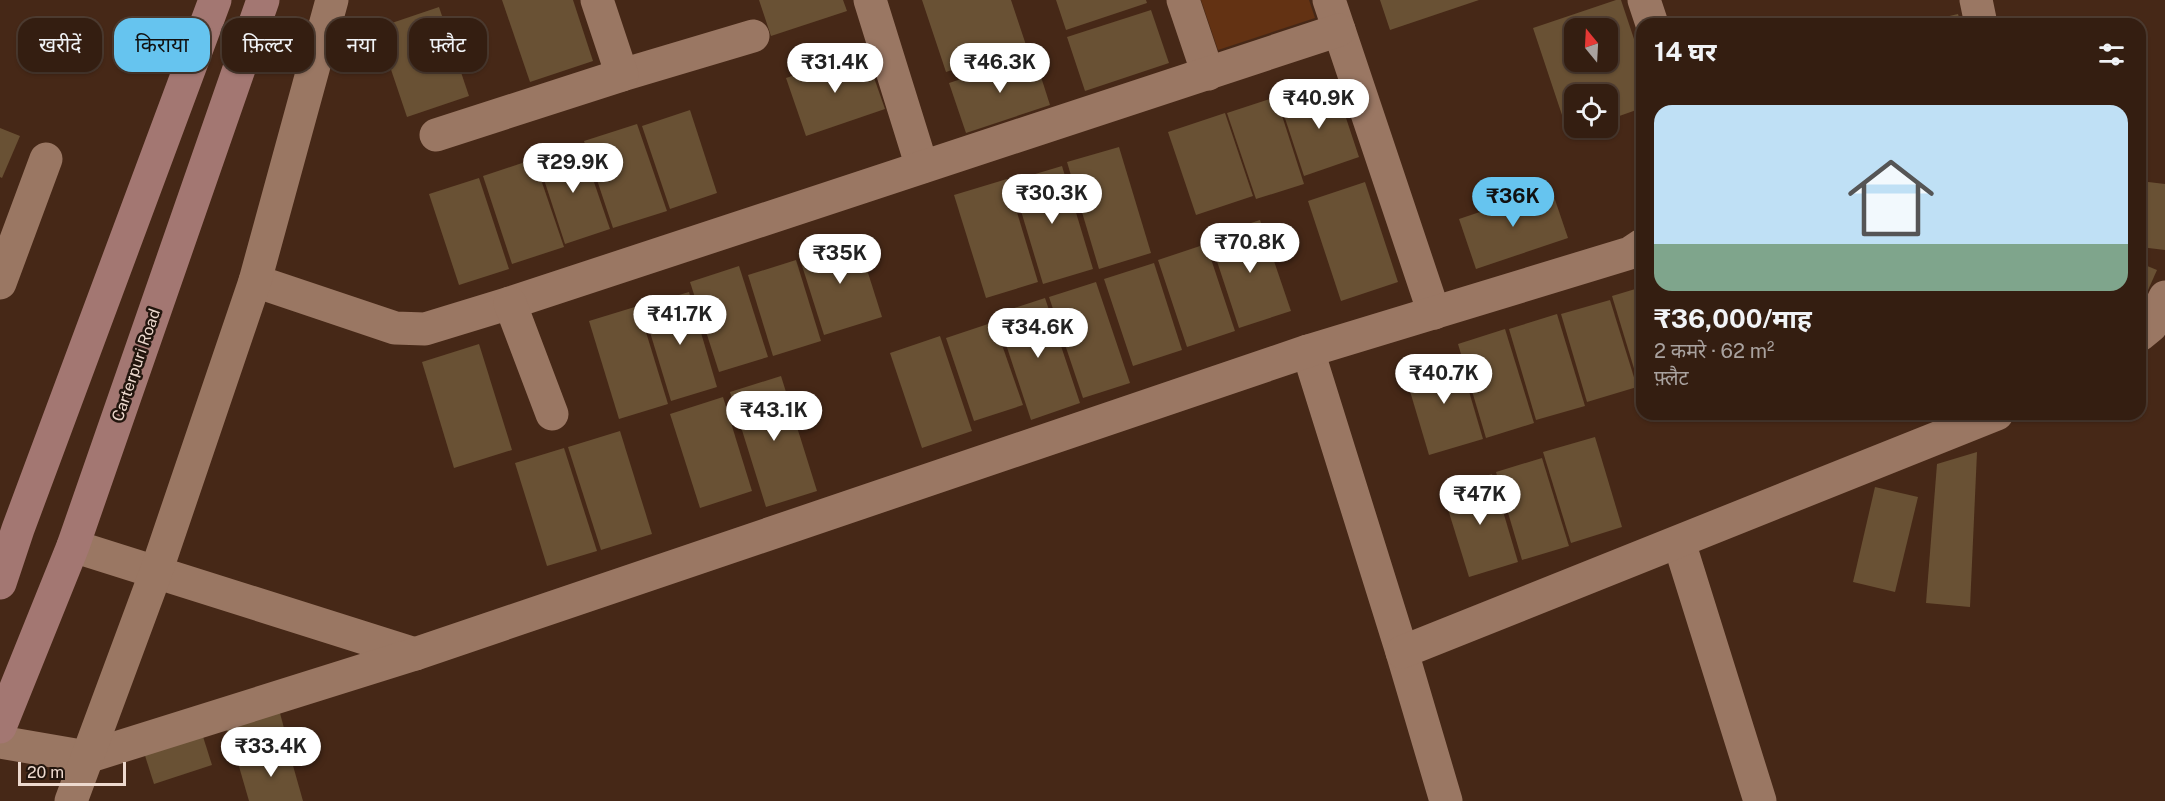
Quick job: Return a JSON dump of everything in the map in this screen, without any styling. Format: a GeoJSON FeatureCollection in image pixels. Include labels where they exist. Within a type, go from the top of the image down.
{"type":"FeatureCollection","features":[{"type":"Feature","properties":{"kind":"main road"},"geometry":{"type":"LineString","coordinates":[[0,583],[18,528],[214,0]]}},
{"type":"Feature","properties":{"kind":"main road","name":"Carterpuri Road"},"geometry":{"type":"LineString","coordinates":[[0,727],[73,546],[263,0]]}},
{"type":"Feature","properties":{"kind":"street"},"geometry":{"type":"LineString","coordinates":[[75,799],[87,757],[156,572],[255,281],[332,0]]}},
{"type":"Feature","properties":{"kind":"street"},"geometry":{"type":"LineString","coordinates":[[597,0],[622,75]]}},
{"type":"Feature","properties":{"kind":"street"},"geometry":{"type":"LineString","coordinates":[[870,0],[922,167]]}},
{"type":"Feature","properties":{"kind":"street"},"geometry":{"type":"LineString","coordinates":[[1182,0],[1208,74]]}},
{"type":"Feature","properties":{"kind":"street"},"geometry":{"type":"LineString","coordinates":[[1329,0],[1434,313]]}},
{"type":"Feature","properties":{"kind":"street"},"geometry":{"type":"LineString","coordinates":[[1644,0],[1650,18]]}},
{"type":"Feature","properties":{"kind":"street"},"geometry":{"type":"LineString","coordinates":[[1976,0],[1980,18]]}},
{"type":"Feature","properties":{"kind":"street"},"geometry":{"type":"LineString","coordinates":[[255,281],[395,328],[425,329],[1339,30]]}},
{"type":"Feature","properties":{"kind":"street"},"geometry":{"type":"LineString","coordinates":[[436,135],[622,75],[753,36]]}},
{"type":"Feature","properties":{"kind":"street"},"geometry":{"type":"LineString","coordinates":[[0,283],[46,159]]}},
{"type":"Feature","properties":{"kind":"street"},"geometry":{"type":"LineString","coordinates":[[0,742],[87,757],[415,654],[1308,351],[1630,253],[1636,249]]}},
{"type":"Feature","properties":{"kind":"street"},"geometry":{"type":"LineString","coordinates":[[2146,330],[2151,326],[2165,297]]}},
{"type":"Feature","properties":{"kind":"street"},"geometry":{"type":"LineString","coordinates":[[510,303],[552,414]]}},
{"type":"Feature","properties":{"kind":"street"},"geometry":{"type":"LineString","coordinates":[[1308,351],[1446,801]]}},
{"type":"Feature","properties":{"kind":"street"},"geometry":{"type":"LineString","coordinates":[[1402,652],[1981,420]]}},
{"type":"Feature","properties":{"kind":"street"},"geometry":{"type":"LineString","coordinates":[[1679,542],[1760,801]]}},
{"type":"Feature","properties":{"kind":"street"},"geometry":{"type":"LineString","coordinates":[[73,546],[415,654]]}},
{"type":"Feature","properties":{"kind":"shaded area"},"geometry":{"type":"Polygon","coordinates":[[[1201,0],[1309,0],[1315,18],[1218,50],[1201,0]]]}},
{"type":"Feature","properties":{"kind":"building"},"geometry":{"type":"Polygon","coordinates":[[[502,0],[573,0],[593,61],[530,82],[502,0]]]}},
{"type":"Feature","properties":{"kind":"building"},"geometry":{"type":"Polygon","coordinates":[[[759,0],[843,0],[847,11],[771,36],[759,0]]]}},
{"type":"Feature","properties":{"kind":"building"},"geometry":{"type":"Polygon","coordinates":[[[922,0],[1011,0],[1026,45],[946,72],[922,0]]]}},
{"type":"Feature","properties":{"kind":"building"},"geometry":{"type":"Polygon","coordinates":[[[1056,0],[1146,0],[1147,3],[1066,30],[1056,0]]]}},
{"type":"Feature","properties":{"kind":"building"},"geometry":{"type":"Polygon","coordinates":[[[1380,0],[1479,0],[1390,30],[1380,0]]]}},
{"type":"Feature","properties":{"kind":"building"},"geometry":{"type":"Polygon","coordinates":[[[1616,0],[1621,0],[1636,45],[1636,110],[1618,116],[1618,84],[1564,84],[1564,121],[1533,28],[1616,0]]]}},
{"type":"Feature","properties":{"kind":"building"},"geometry":{"type":"Polygon","coordinates":[[[439,7],[443,18],[409,18],[409,72],[461,72],[469,96],[407,117],[392,72],[397,72],[397,21],[439,7]]]}},
{"type":"Feature","properties":{"kind":"building"},"geometry":{"type":"Polygon","coordinates":[[[1151,10],[1169,63],[1085,91],[1067,37],[1151,10]]]}},
{"type":"Feature","properties":{"kind":"building"},"geometry":{"type":"Polygon","coordinates":[[[1958,14],[1959,18],[1941,18],[1958,14]]]}},
{"type":"Feature","properties":{"kind":"building"},"geometry":{"type":"Polygon","coordinates":[[[865,52],[885,109],[806,136],[786,78],[865,52]]]}},
{"type":"Feature","properties":{"kind":"building"},"geometry":{"type":"Polygon","coordinates":[[[1034,55],[1050,105],[966,133],[949,83],[1034,55]]]}},
{"type":"Feature","properties":{"kind":"building"},"geometry":{"type":"Polygon","coordinates":[[[1335,85],[1359,157],[1304,176],[1280,103],[1335,85]]]}},
{"type":"Feature","properties":{"kind":"building"},"geometry":{"type":"Polygon","coordinates":[[[1276,97],[1304,184],[1256,199],[1227,113],[1276,97]]]}},
{"type":"Feature","properties":{"kind":"building"},"geometry":{"type":"Polygon","coordinates":[[[690,110],[717,193],[670,209],[642,126],[690,110]]]}},
{"type":"Feature","properties":{"kind":"building"},"geometry":{"type":"Polygon","coordinates":[[[1225,113],[1253,196],[1196,215],[1168,132],[1225,113]]]}},
{"type":"Feature","properties":{"kind":"building"},"geometry":{"type":"Polygon","coordinates":[[[637,124],[667,211],[613,228],[584,141],[637,124]]]}},
{"type":"Feature","properties":{"kind":"building"},"geometry":{"type":"Polygon","coordinates":[[[0,128],[20,136],[2,178],[0,177],[0,128]]]}},
{"type":"Feature","properties":{"kind":"building"},"geometry":{"type":"Polygon","coordinates":[[[581,144],[610,229],[565,244],[537,158],[581,144]]]}},
{"type":"Feature","properties":{"kind":"building"},"geometry":{"type":"Polygon","coordinates":[[[1119,147],[1151,253],[1099,269],[1067,162],[1119,147]]]}},
{"type":"Feature","properties":{"kind":"building"},"geometry":{"type":"Polygon","coordinates":[[[534,159],[564,247],[512,264],[483,176],[534,159]]]}},
{"type":"Feature","properties":{"kind":"building"},"geometry":{"type":"Polygon","coordinates":[[[1062,166],[1093,269],[1043,284],[1012,181],[1062,166]]]}},
{"type":"Feature","properties":{"kind":"building"},"geometry":{"type":"Polygon","coordinates":[[[479,178],[509,269],[459,285],[429,194],[479,178]]]}},
{"type":"Feature","properties":{"kind":"building"},"geometry":{"type":"Polygon","coordinates":[[[1007,179],[1038,282],[986,298],[954,195],[1007,179]]]}},
{"type":"Feature","properties":{"kind":"building"},"geometry":{"type":"Polygon","coordinates":[[[1365,182],[1398,282],[1341,301],[1308,201],[1365,182]]]}},
{"type":"Feature","properties":{"kind":"building"},"geometry":{"type":"Polygon","coordinates":[[[2146,182],[2165,184],[2165,250],[2146,248],[2146,182]]]}},
{"type":"Feature","properties":{"kind":"building"},"geometry":{"type":"Polygon","coordinates":[[[1551,188],[1568,238],[1476,269],[1459,219],[1551,188]]]}},
{"type":"Feature","properties":{"kind":"building"},"geometry":{"type":"Polygon","coordinates":[[[1260,220],[1291,311],[1239,328],[1209,237],[1260,220]]]}},
{"type":"Feature","properties":{"kind":"building"},"geometry":{"type":"Polygon","coordinates":[[[856,235],[882,317],[824,335],[798,253],[856,235]]]}},
{"type":"Feature","properties":{"kind":"building"},"geometry":{"type":"Polygon","coordinates":[[[1206,244],[1235,331],[1187,347],[1158,260],[1206,244]]]}},
{"type":"Feature","properties":{"kind":"building"},"geometry":{"type":"Polygon","coordinates":[[[796,260],[821,341],[773,356],[748,275],[796,260]]]}},
{"type":"Feature","properties":{"kind":"building"},"geometry":{"type":"Polygon","coordinates":[[[1154,263],[1182,350],[1133,366],[1104,279],[1154,263]]]}},
{"type":"Feature","properties":{"kind":"building"},"geometry":{"type":"Polygon","coordinates":[[[2146,265],[2157,270],[2146,295],[2146,265]]]}},
{"type":"Feature","properties":{"kind":"building"},"geometry":{"type":"Polygon","coordinates":[[[739,266],[768,357],[719,372],[690,282],[739,266]]]}},
{"type":"Feature","properties":{"kind":"building"},"geometry":{"type":"Polygon","coordinates":[[[1096,282],[1130,383],[1083,398],[1049,297],[1096,282]]]}},
{"type":"Feature","properties":{"kind":"building"},"geometry":{"type":"Polygon","coordinates":[[[1636,289],[1636,375],[1612,296],[1636,289]]]}},
{"type":"Feature","properties":{"kind":"building"},"geometry":{"type":"Polygon","coordinates":[[[689,292],[717,387],[671,401],[642,306],[689,292]]]}},
{"type":"Feature","properties":{"kind":"building"},"geometry":{"type":"Polygon","coordinates":[[[1045,298],[1080,403],[1031,420],[996,314],[1045,298]]]}},
{"type":"Feature","properties":{"kind":"building"},"geometry":{"type":"Polygon","coordinates":[[[1610,300],[1636,387],[1587,402],[1561,314],[1610,300]]]}},
{"type":"Feature","properties":{"kind":"building"},"geometry":{"type":"Polygon","coordinates":[[[638,306],[668,404],[619,419],[589,321],[638,306]]]}},
{"type":"Feature","properties":{"kind":"building"},"geometry":{"type":"Polygon","coordinates":[[[1557,314],[1585,406],[1536,420],[1509,329],[1557,314]]]}},
{"type":"Feature","properties":{"kind":"building"},"geometry":{"type":"Polygon","coordinates":[[[994,322],[1023,405],[974,421],[946,338],[994,322]]]}},
{"type":"Feature","properties":{"kind":"building"},"geometry":{"type":"Polygon","coordinates":[[[1505,329],[1534,423],[1486,438],[1458,344],[1505,329]]]}},
{"type":"Feature","properties":{"kind":"building"},"geometry":{"type":"Polygon","coordinates":[[[940,336],[972,431],[922,448],[890,353],[940,336]]]}},
{"type":"Feature","properties":{"kind":"building"},"geometry":{"type":"Polygon","coordinates":[[[479,344],[512,450],[454,468],[422,362],[479,344]]]}},
{"type":"Feature","properties":{"kind":"building"},"geometry":{"type":"Polygon","coordinates":[[[1458,354],[1483,439],[1429,455],[1404,371],[1458,354]]]}},
{"type":"Feature","properties":{"kind":"building"},"geometry":{"type":"Polygon","coordinates":[[[781,376],[817,491],[766,507],[730,392],[781,376]]]}},
{"type":"Feature","properties":{"kind":"building"},"geometry":{"type":"Polygon","coordinates":[[[723,397],[752,491],[700,508],[670,414],[723,397]]]}},
{"type":"Feature","properties":{"kind":"building"},"geometry":{"type":"Polygon","coordinates":[[[620,431],[652,534],[601,550],[568,447],[620,431]]]}},
{"type":"Feature","properties":{"kind":"building"},"geometry":{"type":"Polygon","coordinates":[[[1595,437],[1622,527],[1571,543],[1543,452],[1595,437]]]}},
{"type":"Feature","properties":{"kind":"building"},"geometry":{"type":"Polygon","coordinates":[[[564,448],[597,551],[547,566],[515,463],[564,448]]]}},
{"type":"Feature","properties":{"kind":"building"},"geometry":{"type":"Polygon","coordinates":[[[1977,452],[1970,607],[1926,603],[1937,464],[1977,452]]]}},
{"type":"Feature","properties":{"kind":"building"},"geometry":{"type":"Polygon","coordinates":[[[1542,458],[1569,546],[1522,560],[1496,472],[1542,458]]]}},
{"type":"Feature","properties":{"kind":"building"},"geometry":{"type":"Polygon","coordinates":[[[1492,474],[1518,562],[1469,577],[1442,490],[1492,474]]]}},
{"type":"Feature","properties":{"kind":"building"},"geometry":{"type":"Polygon","coordinates":[[[1875,487],[1918,497],[1895,592],[1853,582],[1875,487]]]}},
{"type":"Feature","properties":{"kind":"building"},"geometry":{"type":"Polygon","coordinates":[[[277,702],[288,743],[235,758],[223,718],[277,702]]]}},
{"type":"Feature","properties":{"kind":"building"},"geometry":{"type":"Polygon","coordinates":[[[199,724],[212,765],[154,784],[141,743],[199,724]]]}},
{"type":"Feature","properties":{"kind":"building"},"geometry":{"type":"Polygon","coordinates":[[[288,748],[303,801],[249,801],[238,763],[288,748]]]}}]}
